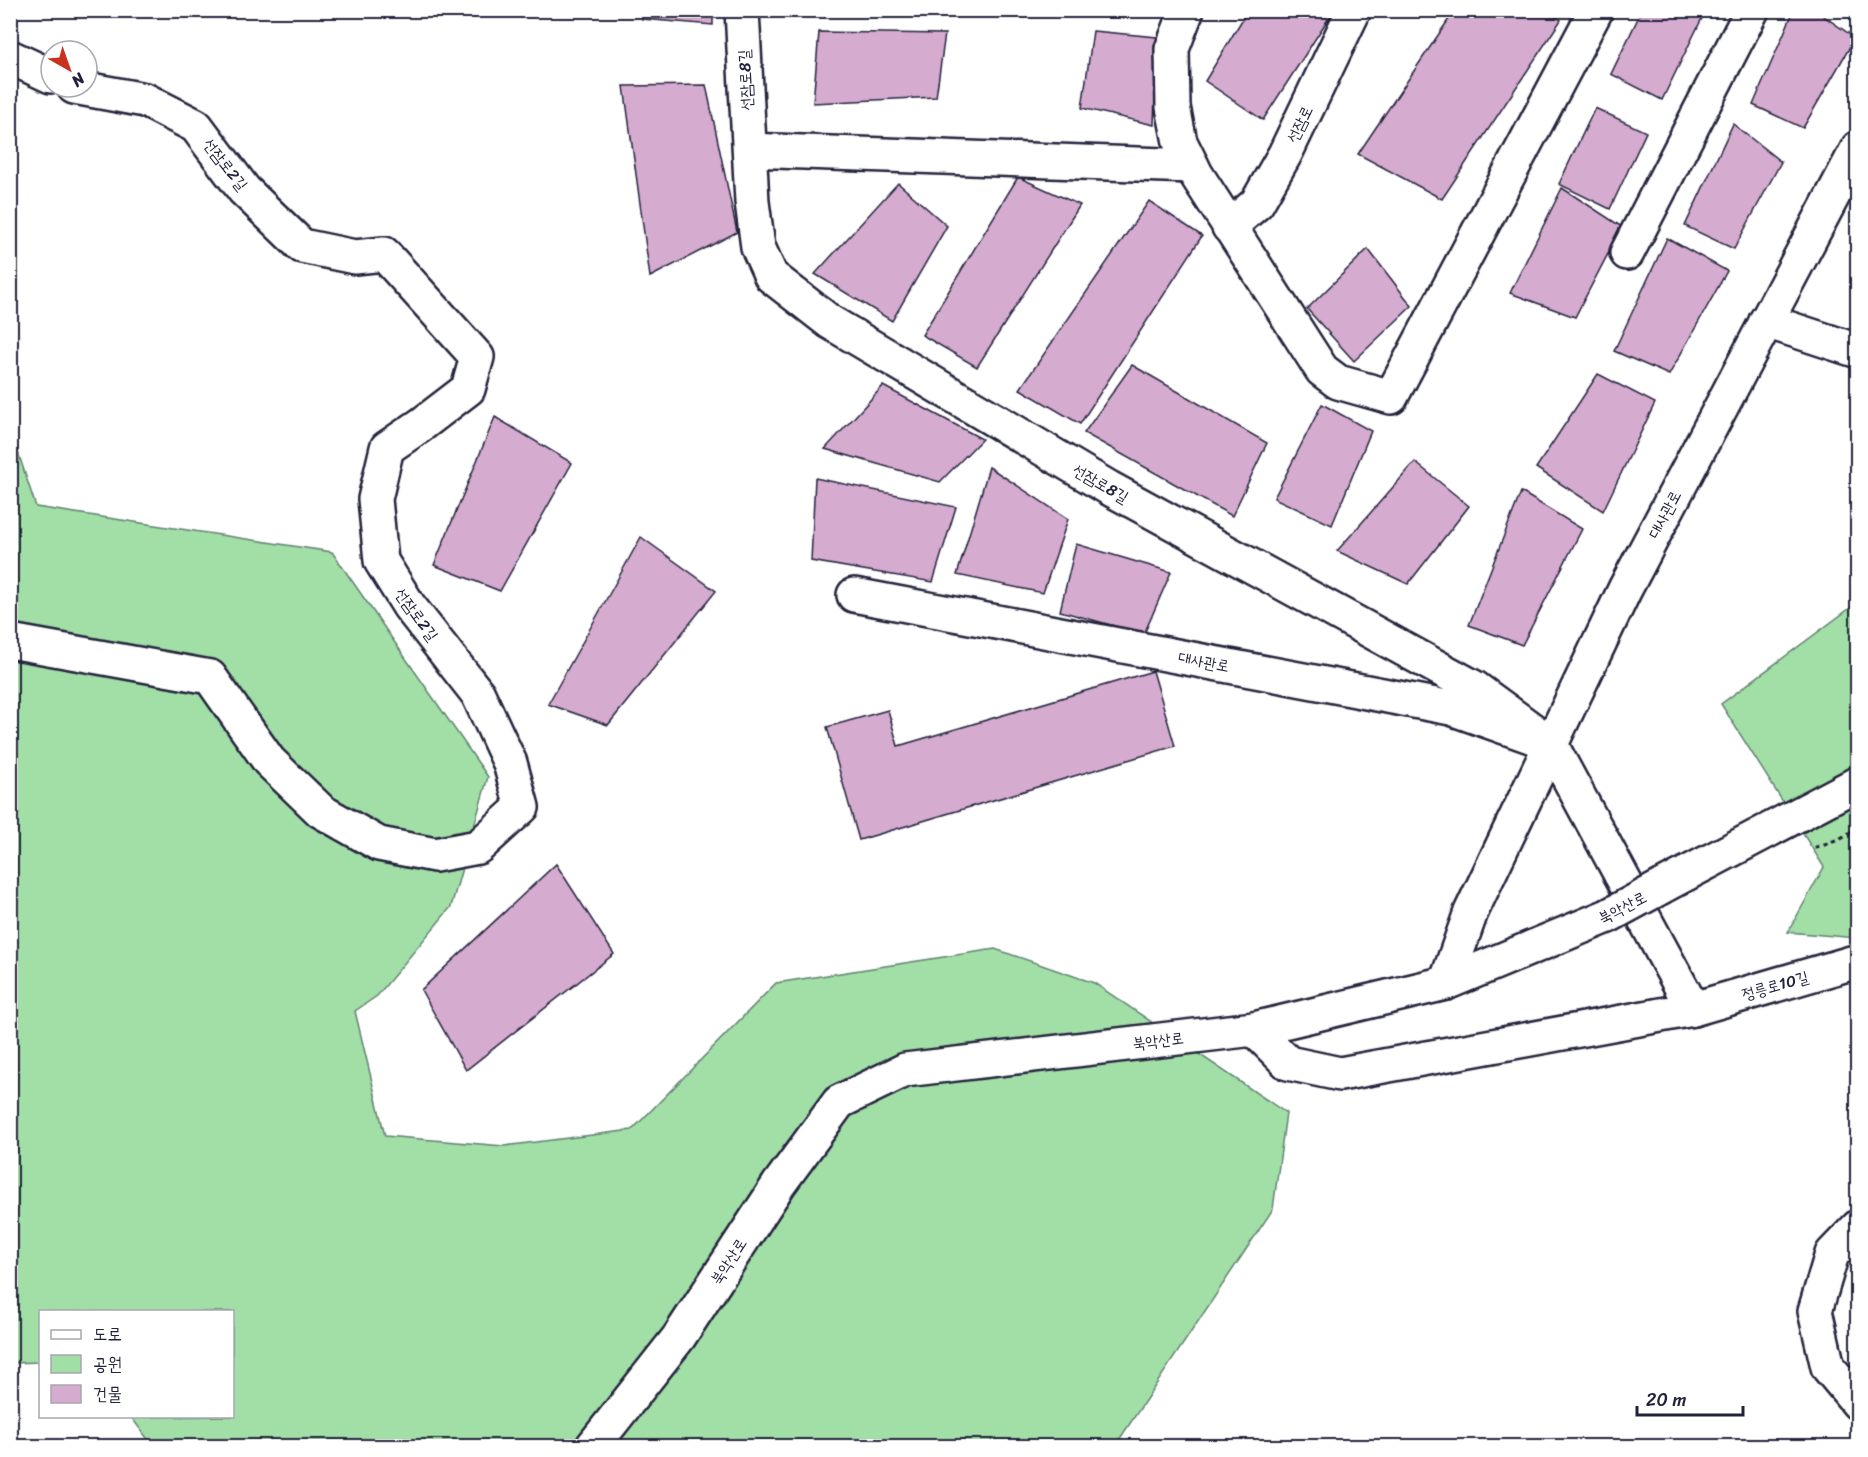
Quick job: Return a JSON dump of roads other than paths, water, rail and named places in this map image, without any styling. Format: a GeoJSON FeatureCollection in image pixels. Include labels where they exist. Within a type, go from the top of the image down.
{"type":"FeatureCollection","features":[{"type":"Feature","properties":{"kind":"street","name":"선잠로8길"},"geometry":{"type":"LineString","coordinates":[[742,10],[752,202],[758,247],[771,276],[830,322],[1108,488],[1475,688],[1550,743]]}},
{"type":"Feature","properties":{"kind":"street"},"geometry":{"type":"LineString","coordinates":[[1187,10],[1172,49],[1173,106],[1180,142],[1192,166],[1322,370],[1338,382],[1390,397],[1586,14]]}},
{"type":"Feature","properties":{"kind":"street","name":"선잠로"},"geometry":{"type":"LineString","coordinates":[[1230,227],[1257,203],[1285,154],[1354,10]]}},
{"type":"Feature","properties":{"kind":"street"},"geometry":{"type":"LineString","coordinates":[[1627,253],[1752,10]]}},
{"type":"Feature","properties":{"kind":"street"},"geometry":{"type":"LineString","coordinates":[[10,57],[39,70]]}},
{"type":"Feature","properties":{"kind":"street","name":"선잠로2길"},"geometry":{"type":"LineString","coordinates":[[10,641],[210,678],[269,761],[321,811],[379,843],[435,855],[478,847],[522,807],[510,763],[478,694],[409,606],[381,561],[375,499],[387,448],[468,389],[477,357],[384,254],[355,258],[302,246],[244,190],[196,126],[145,100],[99,92]]}},
{"type":"Feature","properties":{"kind":"street","name":"대사관로"},"geometry":{"type":"LineString","coordinates":[[1446,983],[1471,912],[1625,589],[1857,148]]}},
{"type":"Feature","properties":{"kind":"street"},"geometry":{"type":"LineString","coordinates":[[750,150],[1192,166]]}},
{"type":"Feature","properties":{"kind":"street"},"geometry":{"type":"LineString","coordinates":[[1767,321],[1857,351]]}},
{"type":"Feature","properties":{"kind":"street","name":"대사관로"},"geometry":{"type":"LineString","coordinates":[[854,595],[1451,708],[1550,743]]}},
{"type":"Feature","properties":{"kind":"street"},"geometry":{"type":"LineString","coordinates":[[1550,743],[1693,1009]]}},
{"type":"Feature","properties":{"kind":"street","name":"북악산로"},"geometry":{"type":"LineString","coordinates":[[593,1446],[679,1337],[779,1184],[840,1101],[905,1070],[1254,1029],[1446,983],[1608,916],[1857,783]]}},
{"type":"Feature","properties":{"kind":"street","name":"정릉로10길"},"geometry":{"type":"LineString","coordinates":[[1254,1029],[1288,1063],[1340,1074],[1693,1009],[1857,961]]}},
{"type":"Feature","properties":{"kind":"street"},"geometry":{"type":"LineString","coordinates":[[1857,1227],[1832,1254],[1815,1311],[1828,1368],[1857,1404]]}}]}
